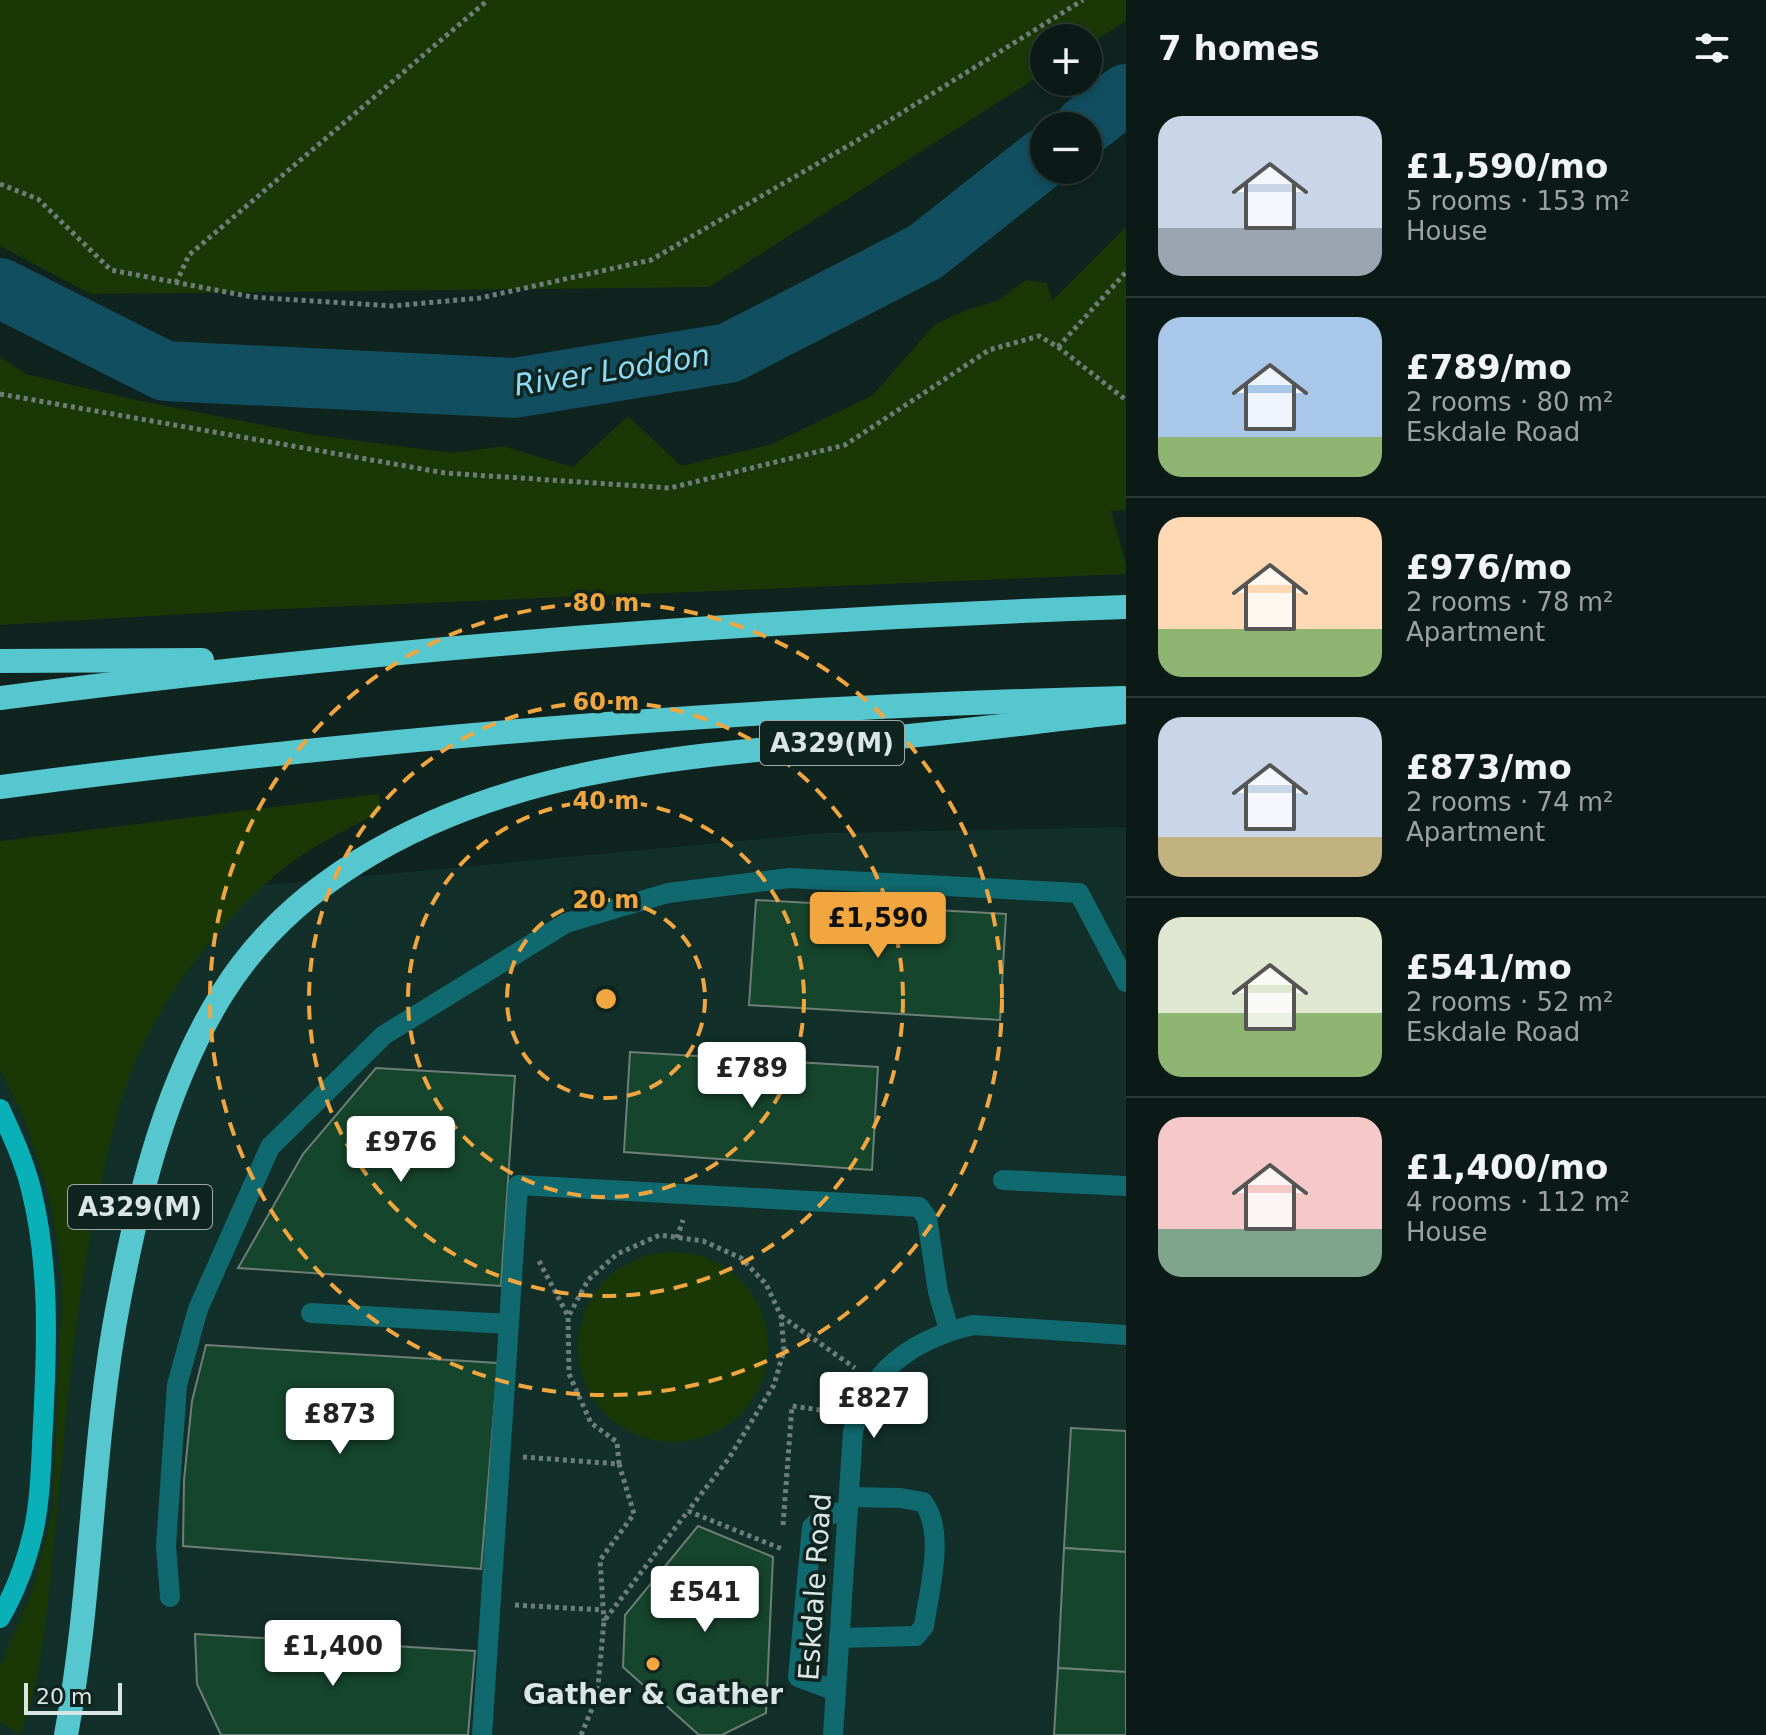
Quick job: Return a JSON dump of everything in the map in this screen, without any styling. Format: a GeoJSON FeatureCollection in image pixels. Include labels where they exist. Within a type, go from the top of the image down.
{"type":"FeatureCollection","features":[{"type":"Feature","properties":{"kind":"highway"},"geometry":{"type":"LineString","coordinates":[[0,698],[307,660],[506,642],[822,620],[1126,607]]}},
{"type":"Feature","properties":{"kind":"highway"},"geometry":{"type":"LineString","coordinates":[[0,661],[307,660]]}},
{"type":"Feature","properties":{"kind":"highway","name":"A329(M)"},"geometry":{"type":"LineString","coordinates":[[0,787],[243,757],[563,726],[838,707],[1126,697]]}},
{"type":"Feature","properties":{"kind":"highway","name":"A329(M)"},"geometry":{"type":"LineString","coordinates":[[66,1735],[114,1333],[136,1222],[163,1123],[200,1033],[239,969],[276,926],[320,885],[397,838],[455,812],[539,784],[616,767],[708,755],[1126,712]]}},
{"type":"Feature","properties":{"kind":"main road"},"geometry":{"type":"LineString","coordinates":[[0,1109],[20,1155],[37,1219],[42,1252],[46,1351],[39,1493],[33,1532],[14,1591],[0,1618]]}},
{"type":"Feature","properties":{"kind":"street"},"geometry":{"type":"LineString","coordinates":[[170,1597],[166,1546],[177,1385],[198,1309],[270,1147],[384,1035],[566,923],[668,893],[790,878],[1079,893],[1126,982]]}},
{"type":"Feature","properties":{"kind":"street"},"geometry":{"type":"LineString","coordinates":[[1003,1180],[1126,1186]]}},
{"type":"Feature","properties":{"kind":"street"},"geometry":{"type":"LineString","coordinates":[[482,1735],[518,1185],[919,1207],[927,1218],[933,1267],[949,1330]]}},
{"type":"Feature","properties":{"kind":"street"},"geometry":{"type":"LineString","coordinates":[[311,1313],[508,1324]]}},
{"type":"Feature","properties":{"kind":"street","name":"Eskdale Road"},"geometry":{"type":"LineString","coordinates":[[833,1735],[853,1431],[860,1405],[876,1382],[897,1359],[920,1343],[949,1330],[973,1325],[1126,1335]]}},
{"type":"Feature","properties":{"kind":"street"},"geometry":{"type":"LineString","coordinates":[[836,1691],[798,1677],[812,1527],[824,1516],[848,1504],[900,1498],[923,1502],[932,1514],[936,1532],[924,1626],[916,1636],[839,1638]]}},
{"type":"Feature","properties":{"kind":"path"},"geometry":{"type":"LineString","coordinates":[[176,283],[189,255],[488,0]]}},
{"type":"Feature","properties":{"kind":"path"},"geometry":{"type":"LineString","coordinates":[[0,184],[38,199],[111,270],[252,297],[392,306],[480,298],[651,260],[840,150],[1083,0]]}},
{"type":"Feature","properties":{"kind":"path"},"geometry":{"type":"LineString","coordinates":[[1058,347],[1126,272]]}},
{"type":"Feature","properties":{"kind":"path"},"geometry":{"type":"LineString","coordinates":[[0,394],[445,473],[670,488],[845,445],[989,350],[1039,336],[1126,400]]}},
{"type":"Feature","properties":{"kind":"path"},"geometry":{"type":"LineString","coordinates":[[581,1735],[597,1697],[604,1621],[600,1560],[634,1514],[619,1464],[617,1442],[591,1423],[569,1374],[568,1317],[588,1280],[617,1254],[660,1235],[703,1241],[741,1258],[766,1284],[781,1316],[784,1350],[774,1385],[729,1458],[604,1621]]}},
{"type":"Feature","properties":{"kind":"path"},"geometry":{"type":"LineString","coordinates":[[781,1316],[834,1354]]}},
{"type":"Feature","properties":{"kind":"path"},"geometry":{"type":"LineString","coordinates":[[688,1511],[782,1549],[792,1406],[825,1410]]}},
{"type":"Feature","properties":{"kind":"path"},"geometry":{"type":"LineString","coordinates":[[499,1455],[619,1464]]}},
{"type":"Feature","properties":{"kind":"path"},"geometry":{"type":"LineString","coordinates":[[490,1603],[603,1610]]}},
{"type":"Feature","properties":{"kind":"shaded area"},"geometry":{"type":"Polygon","coordinates":[[[1126,827],[1126,1735],[0,1735],[0,910],[825,833],[1126,827]]]}},
{"type":"Feature","properties":{"kind":"green space"},"geometry":{"type":"Polygon","coordinates":[[[0,0],[1126,0],[1126,21],[1102,36],[1102,24],[1030,24],[1030,82],[709,287],[91,294],[0,246],[0,0]]]}},
{"type":"Feature","properties":{"kind":"green space"},"geometry":{"type":"Polygon","coordinates":[[[1126,227],[1126,510],[1111,511],[1126,574],[253,610],[0,625],[0,357],[26,374],[141,401],[314,435],[453,453],[503,446],[573,467],[628,416],[681,466],[772,444],[873,395],[934,325],[969,309],[997,301],[1026,280],[1047,283],[1052,301],[1126,227]]]}},
{"type":"Feature","properties":{"kind":"green space"},"geometry":{"type":"Polygon","coordinates":[[[379,794],[381,812],[292,862],[221,928],[163,1008],[129,1078],[112,1133],[86,1258],[45,1624],[36,1680],[21,1735],[0,1722],[0,1666],[33,1589],[53,1508],[62,1285],[48,1192],[26,1123],[0,1070],[0,841],[379,794]]]}},
{"type":"Feature","properties":{"kind":"green space"},"geometry":{"type":"Polygon","coordinates":[[[673,1252],[709,1259],[740,1280],[761,1311],[768,1347],[761,1383],[740,1414],[709,1435],[673,1442],[637,1435],[606,1414],[585,1383],[578,1347],[585,1311],[606,1280],[637,1259],[673,1252]]]}},
{"type":"Feature","properties":{"kind":"building"},"geometry":{"type":"Polygon","coordinates":[[[756,900],[1006,914],[1000,1020],[749,1005],[756,900]]]}},
{"type":"Feature","properties":{"kind":"building"},"geometry":{"type":"Polygon","coordinates":[[[630,1052],[878,1067],[872,1170],[624,1152],[630,1052]]]}},
{"type":"Feature","properties":{"kind":"building"},"geometry":{"type":"Polygon","coordinates":[[[376,1068],[515,1076],[501,1286],[238,1268],[303,1154],[376,1068]]]}},
{"type":"Feature","properties":{"kind":"building"},"geometry":{"type":"Polygon","coordinates":[[[206,1345],[498,1363],[481,1569],[183,1546],[184,1480],[192,1401],[206,1345]]]}},
{"type":"Feature","properties":{"kind":"building"},"geometry":{"type":"Polygon","coordinates":[[[1071,1428],[1126,1431],[1126,1552],[1064,1548],[1071,1428]]]}},
{"type":"Feature","properties":{"kind":"building"},"geometry":{"type":"Polygon","coordinates":[[[698,1526],[773,1557],[766,1713],[722,1735],[699,1735],[623,1667],[625,1615],[698,1526]]]}},
{"type":"Feature","properties":{"kind":"building"},"geometry":{"type":"Polygon","coordinates":[[[1064,1548],[1126,1552],[1126,1672],[1058,1668],[1064,1548]]]}},
{"type":"Feature","properties":{"kind":"building"},"geometry":{"type":"Polygon","coordinates":[[[195,1634],[475,1651],[468,1735],[221,1735],[197,1684],[195,1634]]]}},
{"type":"Feature","properties":{"kind":"building"},"geometry":{"type":"Polygon","coordinates":[[[1058,1668],[1126,1672],[1126,1735],[1054,1735],[1058,1668]]]}},
{"type":"Feature","properties":{"kind":"waterway","name":"River Loddon"},"geometry":{"type":"LineString","coordinates":[[1102,113],[1126,94]]}},
{"type":"Feature","properties":{"kind":"waterway","name":"River Loddon"},"geometry":{"type":"LineString","coordinates":[[0,288],[165,371],[514,388],[729,353],[925,252],[1030,169]]}},
{"type":"Feature","properties":{"kind":"place","name":"Gather & Gather"},"geometry":{"type":"Point","coordinates":[653,1664]}}]}
